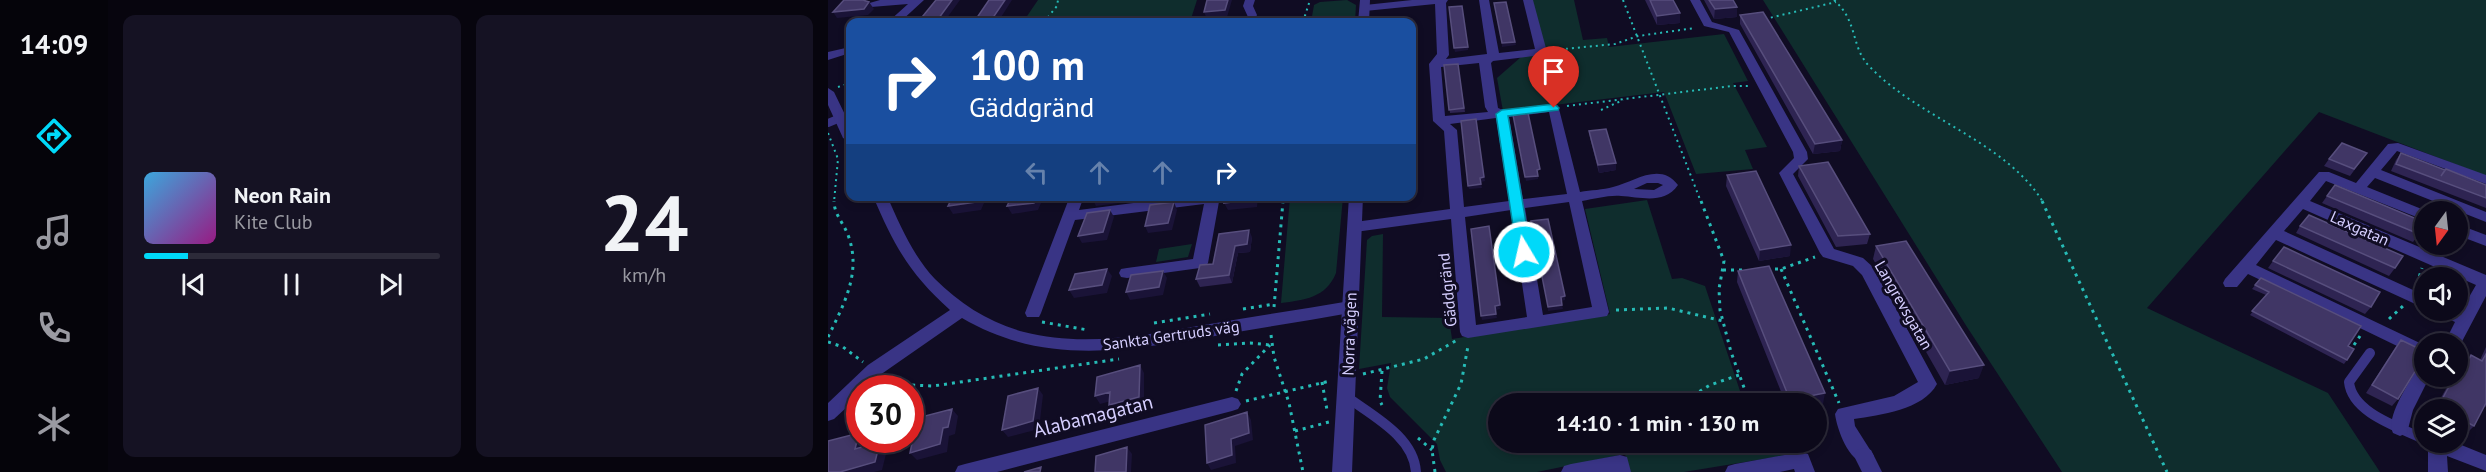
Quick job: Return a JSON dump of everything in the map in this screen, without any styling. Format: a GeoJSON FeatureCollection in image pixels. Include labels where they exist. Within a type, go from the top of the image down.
{"type":"FeatureCollection","features":[{"type":"Feature","properties":{"kind":"street"},"geometry":{"type":"LineString","coordinates":[[871,4],[919,0]]}},
{"type":"Feature","properties":{"kind":"street"},"geometry":{"type":"LineString","coordinates":[[899,18],[919,0]]}},
{"type":"Feature","properties":{"kind":"street"},"geometry":{"type":"LineString","coordinates":[[1250,0],[1248,6],[1252,15]]}},
{"type":"Feature","properties":{"kind":"street"},"geometry":{"type":"LineString","coordinates":[[1365,4],[1441,0]]}},
{"type":"Feature","properties":{"kind":"street","name":"Gäddgränd"},"geometry":{"type":"LineString","coordinates":[[1441,0],[1443,55],[1435,64],[1439,121],[1450,130],[1468,332],[1600,312]]}},
{"type":"Feature","properties":{"kind":"street"},"geometry":{"type":"LineString","coordinates":[[1484,0],[1493,54],[1485,63],[1491,107],[1502,114]]}},
{"type":"Feature","properties":{"kind":"street"},"geometry":{"type":"LineString","coordinates":[[1435,64],[1541,52],[1528,0]]}},
{"type":"Feature","properties":{"kind":"street"},"geometry":{"type":"LineString","coordinates":[[1695,0],[1708,24],[1733,30],[1800,152],[1801,159],[1786,173],[1828,253]]}},
{"type":"Feature","properties":{"kind":"street"},"geometry":{"type":"LineString","coordinates":[[828,56],[846,51]]}},
{"type":"Feature","properties":{"kind":"street"},"geometry":{"type":"LineString","coordinates":[[828,92],[834,121],[846,134]]}},
{"type":"Feature","properties":{"kind":"street"},"geometry":{"type":"LineString","coordinates":[[1439,121],[1554,108],[1600,312]]}},
{"type":"Feature","properties":{"kind":"street"},"geometry":{"type":"LineString","coordinates":[[1502,114],[1536,322]]}},
{"type":"Feature","properties":{"kind":"street"},"geometry":{"type":"LineString","coordinates":[[2359,188],[2393,147],[2486,180]]}},
{"type":"Feature","properties":{"kind":"street"},"geometry":{"type":"LineString","coordinates":[[2372,172],[2486,217]]}},
{"type":"Feature","properties":{"kind":"street"},"geometry":{"type":"LineString","coordinates":[[2231,284],[2324,175],[2414,211]]}},
{"type":"Feature","properties":{"kind":"street"},"geometry":{"type":"LineString","coordinates":[[1355,227],[1619,191]]}},
{"type":"Feature","properties":{"kind":"street","name":"Sankta Gertruds väg"},"geometry":{"type":"LineString","coordinates":[[882,201],[912,260],[930,283],[961,311],[993,330],[1020,338],[1047,344],[1078,346],[1141,342],[1273,312],[1350,307]]}},
{"type":"Feature","properties":{"kind":"street"},"geometry":{"type":"LineString","coordinates":[[1033,313],[1075,201]]}},
{"type":"Feature","properties":{"kind":"street"},"geometry":{"type":"LineString","coordinates":[[1070,216],[1183,201]]}},
{"type":"Feature","properties":{"kind":"street"},"geometry":{"type":"LineString","coordinates":[[1127,273],[1200,263],[1212,201]]}},
{"type":"Feature","properties":{"kind":"street","name":"Norra vägen"},"geometry":{"type":"LineString","coordinates":[[1342,472],[1356,201]]}},
{"type":"Feature","properties":{"kind":"street","name":"Laxgatan"},"geometry":{"type":"LineString","coordinates":[[2301,202],[2485,282],[2468,314]]}},
{"type":"Feature","properties":{"kind":"street"},"geometry":{"type":"LineString","coordinates":[[2274,233],[2414,297]]}},
{"type":"Feature","properties":{"kind":"street"},"geometry":{"type":"LineString","coordinates":[[2468,234],[2486,241]]}},
{"type":"Feature","properties":{"kind":"street","name":"Langrevsgatan"},"geometry":{"type":"LineString","coordinates":[[1828,253],[1857,262],[1868,272],[1928,384],[1916,395],[1900,403],[1844,414]]}},
{"type":"Feature","properties":{"kind":"street"},"geometry":{"type":"LineString","coordinates":[[2246,266],[2414,347]]}},
{"type":"Feature","properties":{"kind":"street"},"geometry":{"type":"LineString","coordinates":[[828,414],[873,370],[961,311]]}},
{"type":"Feature","properties":{"kind":"street"},"geometry":{"type":"LineString","coordinates":[[2400,428],[2404,410],[2416,387]]}},
{"type":"Feature","properties":{"kind":"street","name":"Alabamagatan"},"geometry":{"type":"LineString","coordinates":[[965,472],[1232,404]]}},
{"type":"Feature","properties":{"kind":"street"},"geometry":{"type":"LineString","coordinates":[[1844,414],[1846,428],[1868,464]]}},
{"type":"Feature","properties":{"kind":"street"},"geometry":{"type":"LineString","coordinates":[[2434,453],[2438,472]]}},
{"type":"Feature","properties":{"kind":"street"},"geometry":{"type":"LineString","coordinates":[[2460,453],[2486,463]]}},
{"type":"Feature","properties":{"kind":"street"},"geometry":{"type":"LineString","coordinates":[[1735,472],[1801,460],[1805,472]]}},
{"type":"Feature","properties":{"kind":"street"},"geometry":{"type":"LineString","coordinates":[[1571,472],[1620,463],[1621,472]]}},
{"type":"Feature","properties":{"kind":"lane"},"geometry":{"type":"LineString","coordinates":[[2370,353],[2349,382],[2350,393],[2368,411],[2414,434]]}},
{"type":"Feature","properties":{"kind":"lane"},"geometry":{"type":"LineString","coordinates":[[1347,397],[1393,432],[1415,455],[1416,472]]}},
{"type":"Feature","properties":{"kind":"path"},"geometry":{"type":"LineString","coordinates":[[1047,18],[1057,6],[1058,0]]}},
{"type":"Feature","properties":{"kind":"path"},"geometry":{"type":"LineString","coordinates":[[1305,18],[1310,0]]}},
{"type":"Feature","properties":{"kind":"path"},"geometry":{"type":"LineString","coordinates":[[1623,0],[1724,261],[1719,296],[1738,375],[1745,393]]}},
{"type":"Feature","properties":{"kind":"path"},"geometry":{"type":"LineString","coordinates":[[1834,0],[1847,15],[1855,31],[1857,49],[1863,60],[1887,83],[1919,108],[1984,148],[2020,175],[2042,198],[2167,472]]}},
{"type":"Feature","properties":{"kind":"path"},"geometry":{"type":"LineString","coordinates":[[1541,52],[1615,44],[1638,36]]}},
{"type":"Feature","properties":{"kind":"path"},"geometry":{"type":"LineString","coordinates":[[1554,108],[1741,85],[1764,89]]}},
{"type":"Feature","properties":{"kind":"path"},"geometry":{"type":"LineString","coordinates":[[1601,110],[1624,99]]}},
{"type":"Feature","properties":{"kind":"path"},"geometry":{"type":"LineString","coordinates":[[828,134],[837,157],[835,213],[847,230],[854,266],[849,294],[828,337]]}},
{"type":"Feature","properties":{"kind":"path"},"geometry":{"type":"LineString","coordinates":[[1283,201],[1270,345],[1273,360],[1287,391],[1303,472]]}},
{"type":"Feature","properties":{"kind":"path"},"geometry":{"type":"LineString","coordinates":[[1758,270],[1781,269],[1828,253]]}},
{"type":"Feature","properties":{"kind":"path"},"geometry":{"type":"LineString","coordinates":[[1781,269],[1844,414]]}},
{"type":"Feature","properties":{"kind":"path"},"geometry":{"type":"LineString","coordinates":[[1722,270],[1746,270]]}},
{"type":"Feature","properties":{"kind":"path"},"geometry":{"type":"LineString","coordinates":[[1600,312],[1635,308],[1668,308],[1724,321]]}},
{"type":"Feature","properties":{"kind":"path"},"geometry":{"type":"LineString","coordinates":[[1241,309],[1273,312]]}},
{"type":"Feature","properties":{"kind":"path"},"geometry":{"type":"LineString","coordinates":[[1033,313],[1038,320],[1048,325],[1091,330]]}},
{"type":"Feature","properties":{"kind":"path"},"geometry":{"type":"LineString","coordinates":[[1153,324],[1219,313]]}},
{"type":"Feature","properties":{"kind":"path"},"geometry":{"type":"LineString","coordinates":[[1435,472],[1432,450],[1440,425],[1463,385],[1467,373],[1468,332]]}},
{"type":"Feature","properties":{"kind":"path"},"geometry":{"type":"LineString","coordinates":[[828,342],[843,346],[873,370],[911,385],[922,386],[1123,358]]}},
{"type":"Feature","properties":{"kind":"path"},"geometry":{"type":"LineString","coordinates":[[1210,346],[1250,343],[1270,345]]}},
{"type":"Feature","properties":{"kind":"path"},"geometry":{"type":"LineString","coordinates":[[1232,404],[1242,374],[1270,345]]}},
{"type":"Feature","properties":{"kind":"path"},"geometry":{"type":"LineString","coordinates":[[1382,370],[1380,401],[1384,410]]}},
{"type":"Feature","properties":{"kind":"path"},"geometry":{"type":"LineString","coordinates":[[1697,393],[1710,385],[1738,375]]}},
{"type":"Feature","properties":{"kind":"path"},"geometry":{"type":"LineString","coordinates":[[1295,431],[1329,423],[1322,382]]}},
{"type":"Feature","properties":{"kind":"path"},"geometry":{"type":"LineString","coordinates":[[1416,437],[1432,450]]}},
{"type":"Feature","properties":{"kind":"green space"},"geometry":{"type":"Polygon","coordinates":[[[1038,0],[1197,0],[1191,18],[1026,18],[1038,0]]]}},
{"type":"Feature","properties":{"kind":"green space"},"geometry":{"type":"Polygon","coordinates":[[[1347,0],[1356,5],[1355,18],[1312,18],[1314,5],[1320,2],[1347,0]]]}},
{"type":"Feature","properties":{"kind":"green space"},"geometry":{"type":"Polygon","coordinates":[[[1530,0],[1574,0],[1583,40],[1607,38],[1609,47],[1724,34],[1748,81],[1733,83],[1767,147],[1745,150],[1753,169],[1696,174],[1664,92],[1503,111],[1497,78],[1521,57],[1543,54],[1530,0]]]}},
{"type":"Feature","properties":{"kind":"green space"},"geometry":{"type":"Polygon","coordinates":[[[1763,0],[2486,0],[2486,176],[2319,112],[2147,308],[2328,393],[2380,472],[2062,472],[1967,327],[1763,0]]]}},
{"type":"Feature","properties":{"kind":"green space"},"geometry":{"type":"Polygon","coordinates":[[[1647,200],[1672,279],[1682,278],[1705,286],[1741,393],[1488,393],[1488,453],[1787,453],[1788,455],[1684,472],[1629,472],[1625,454],[1537,472],[1446,472],[1440,460],[1437,444],[1390,397],[1387,388],[1391,363],[1359,369],[1367,240],[1372,236],[1383,234],[1382,317],[1449,318],[1452,339],[1610,314],[1585,209],[1647,200]]]}},
{"type":"Feature","properties":{"kind":"green space"},"geometry":{"type":"Polygon","coordinates":[[[1290,201],[1343,201],[1336,273],[1332,281],[1320,293],[1298,301],[1281,303],[1290,201]]]}},
{"type":"Feature","properties":{"kind":"green space"},"geometry":{"type":"Polygon","coordinates":[[[1192,244],[1188,257],[1156,262],[1159,249],[1192,244]]]}},
{"type":"Feature","properties":{"kind":"building"},"geometry":{"type":"Polygon","coordinates":[[[844,0],[869,2],[864,9],[833,12],[844,0]]]}},
{"type":"Feature","properties":{"kind":"building"},"geometry":{"type":"Polygon","coordinates":[[[936,0],[952,0],[939,18],[921,18],[936,0]]]}},
{"type":"Feature","properties":{"kind":"building"},"geometry":{"type":"Polygon","coordinates":[[[989,0],[1005,0],[993,18],[977,18],[989,0]]]}},
{"type":"Feature","properties":{"kind":"building"},"geometry":{"type":"Polygon","coordinates":[[[1207,0],[1228,0],[1225,10],[1204,12],[1207,0]]]}},
{"type":"Feature","properties":{"kind":"building"},"geometry":{"type":"Polygon","coordinates":[[[1650,0],[1673,0],[1680,13],[1657,16],[1650,0]]]}},
{"type":"Feature","properties":{"kind":"building"},"geometry":{"type":"Polygon","coordinates":[[[1709,0],[1733,0],[1737,7],[1715,9],[1709,0]]]}},
{"type":"Feature","properties":{"kind":"building"},"geometry":{"type":"Polygon","coordinates":[[[1506,2],[1515,42],[1502,43],[1494,3],[1506,2]]]}},
{"type":"Feature","properties":{"kind":"building"},"geometry":{"type":"Polygon","coordinates":[[[1462,6],[1468,47],[1454,48],[1449,7],[1462,6]]]}},
{"type":"Feature","properties":{"kind":"building"},"geometry":{"type":"Polygon","coordinates":[[[1763,12],[1842,140],[1815,144],[1740,15],[1763,12]]]}},
{"type":"Feature","properties":{"kind":"building"},"geometry":{"type":"Polygon","coordinates":[[[1458,64],[1464,108],[1449,110],[1444,65],[1458,64]]]}},
{"type":"Feature","properties":{"kind":"building"},"geometry":{"type":"Polygon","coordinates":[[[1528,113],[1540,169],[1537,170],[1538,176],[1525,177],[1513,115],[1528,113]]]}},
{"type":"Feature","properties":{"kind":"building"},"geometry":{"type":"Polygon","coordinates":[[[1476,119],[1484,177],[1480,178],[1481,184],[1468,186],[1461,121],[1476,119]]]}},
{"type":"Feature","properties":{"kind":"building"},"geometry":{"type":"Polygon","coordinates":[[[1606,129],[1616,163],[1598,165],[1589,131],[1606,129]]]}},
{"type":"Feature","properties":{"kind":"building"},"geometry":{"type":"Polygon","coordinates":[[[2342,143],[2367,153],[2354,169],[2329,159],[2342,143]]]}},
{"type":"Feature","properties":{"kind":"building"},"geometry":{"type":"Polygon","coordinates":[[[2401,153],[2445,170],[2441,176],[2446,169],[2486,185],[2486,198],[2396,164],[2401,153]]]}},
{"type":"Feature","properties":{"kind":"building"},"geometry":{"type":"Polygon","coordinates":[[[1828,162],[1870,234],[1838,236],[1799,166],[1828,162]]]}},
{"type":"Feature","properties":{"kind":"building"},"geometry":{"type":"Polygon","coordinates":[[[1756,171],[1791,245],[1760,250],[1727,175],[1756,171]]]}},
{"type":"Feature","properties":{"kind":"building"},"geometry":{"type":"Polygon","coordinates":[[[2335,185],[2414,218],[2414,232],[2327,196],[2335,185]]]}},
{"type":"Feature","properties":{"kind":"building"},"geometry":{"type":"Polygon","coordinates":[[[950,201],[976,201],[976,202],[948,206],[950,201]]]}},
{"type":"Feature","properties":{"kind":"building"},"geometry":{"type":"Polygon","coordinates":[[[1010,201],[1035,201],[1034,203],[1007,206],[1010,201]]]}},
{"type":"Feature","properties":{"kind":"building"},"geometry":{"type":"Polygon","coordinates":[[[1174,202],[1168,223],[1145,226],[1150,205],[1174,202]]]}},
{"type":"Feature","properties":{"kind":"building"},"geometry":{"type":"Polygon","coordinates":[[[1110,210],[1103,232],[1078,236],[1087,213],[1110,210]]]}},
{"type":"Feature","properties":{"kind":"building"},"geometry":{"type":"Polygon","coordinates":[[[2309,215],[2403,256],[2395,268],[2300,226],[2309,215]]]}},
{"type":"Feature","properties":{"kind":"building"},"geometry":{"type":"Polygon","coordinates":[[[1548,219],[1565,296],[1561,297],[1562,305],[1548,307],[1531,221],[1548,219]]]}},
{"type":"Feature","properties":{"kind":"building"},"geometry":{"type":"Polygon","coordinates":[[[1489,226],[1500,305],[1495,306],[1496,314],[1481,316],[1471,229],[1489,226]]]}},
{"type":"Feature","properties":{"kind":"building"},"geometry":{"type":"Polygon","coordinates":[[[1249,230],[1247,244],[1235,246],[1229,275],[1196,279],[1200,265],[1213,264],[1219,234],[1249,230]]]}},
{"type":"Feature","properties":{"kind":"building"},"geometry":{"type":"Polygon","coordinates":[[[1906,241],[1984,365],[1950,371],[1876,246],[1906,241]]]}},
{"type":"Feature","properties":{"kind":"building"},"geometry":{"type":"Polygon","coordinates":[[[2284,247],[2380,292],[2371,307],[2273,261],[2284,247]]]}},
{"type":"Feature","properties":{"kind":"building"},"geometry":{"type":"Polygon","coordinates":[[[1769,266],[1825,393],[1787,393],[1738,271],[1769,266]]]}},
{"type":"Feature","properties":{"kind":"building"},"geometry":{"type":"Polygon","coordinates":[[[1107,269],[1102,285],[1069,290],[1075,274],[1107,269]]]}},
{"type":"Feature","properties":{"kind":"building"},"geometry":{"type":"Polygon","coordinates":[[[1163,271],[1159,287],[1126,292],[1131,275],[1163,271]]]}},
{"type":"Feature","properties":{"kind":"building"},"geometry":{"type":"Polygon","coordinates":[[[2261,278],[2361,326],[2348,346],[2354,349],[2347,360],[2252,311],[2269,292],[2255,285],[2261,278]]]}},
{"type":"Feature","properties":{"kind":"building"},"geometry":{"type":"Polygon","coordinates":[[[2401,340],[2414,346],[2414,373],[2398,399],[2372,385],[2401,340]]]}},
{"type":"Feature","properties":{"kind":"building"},"geometry":{"type":"Polygon","coordinates":[[[2486,354],[2486,403],[2474,426],[2468,423],[2468,399],[2442,399],[2449,387],[2468,387],[2468,361],[2471,355],[2482,361],[2486,354]]]}},
{"type":"Feature","properties":{"kind":"building"},"geometry":{"type":"Polygon","coordinates":[[[1140,365],[1139,397],[1109,405],[1110,392],[1095,396],[1097,377],[1140,365]]]}},
{"type":"Feature","properties":{"kind":"building"},"geometry":{"type":"Polygon","coordinates":[[[1038,388],[1033,421],[1002,430],[1008,396],[1038,388]]]}},
{"type":"Feature","properties":{"kind":"building"},"geometry":{"type":"Polygon","coordinates":[[[952,409],[948,427],[943,428],[940,444],[924,449],[924,416],[952,409]]]}},
{"type":"Feature","properties":{"kind":"building"},"geometry":{"type":"Polygon","coordinates":[[[1247,412],[1249,433],[1231,439],[1232,455],[1207,463],[1205,425],[1247,412]]]}},
{"type":"Feature","properties":{"kind":"building"},"geometry":{"type":"Polygon","coordinates":[[[846,436],[846,453],[877,453],[875,462],[840,472],[828,472],[828,441],[846,436]]]}},
{"type":"Feature","properties":{"kind":"building"},"geometry":{"type":"Polygon","coordinates":[[[1127,447],[1126,472],[1095,472],[1096,456],[1127,447]]]}},
{"type":"Feature","properties":{"kind":"building"},"geometry":{"type":"Polygon","coordinates":[[[1041,467],[1040,472],[1024,472],[1041,467]]]}},
{"type":"Feature","properties":{"kind":"route"},"geometry":{"type":"LineString","coordinates":[[1524,252],[1502,114],[1554,108]]}}]}
